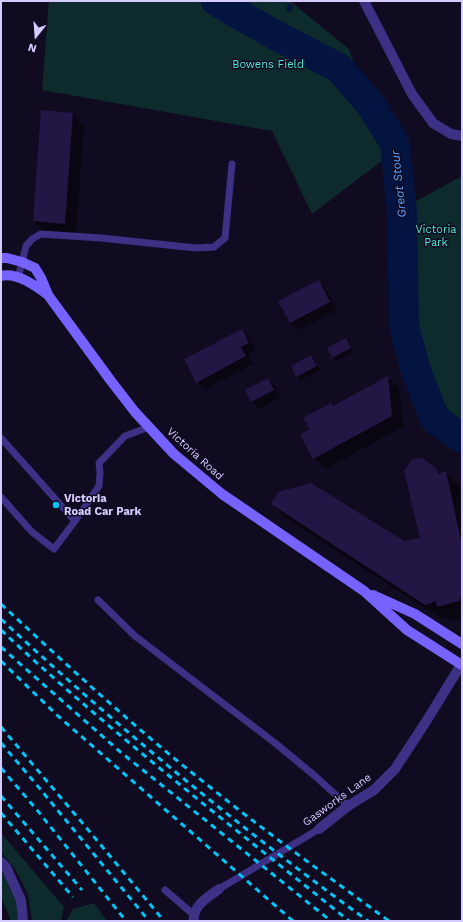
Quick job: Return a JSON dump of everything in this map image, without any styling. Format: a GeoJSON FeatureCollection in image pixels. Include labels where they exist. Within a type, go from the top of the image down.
{"type":"FeatureCollection","features":[{"type":"Feature","properties":{"kind":"street"},"geometry":{"type":"LineString","coordinates":[[364,1],[412,94],[433,123],[451,134],[462,136]]}},
{"type":"Feature","properties":{"kind":"street","name":"Victoria Road"},"geometry":{"type":"LineString","coordinates":[[1,258],[22,262],[34,268],[41,278],[48,295],[111,381],[135,412],[174,454],[222,494],[364,591],[407,630],[462,664]]}},
{"type":"Feature","properties":{"kind":"street","name":"Victoria Road"},"geometry":{"type":"LineString","coordinates":[[1,276],[4,275],[31,282],[48,295]]}},
{"type":"Feature","properties":{"kind":"street","name":"Victoria Road"},"geometry":{"type":"LineString","coordinates":[[364,591],[415,614],[462,644]]}},
{"type":"Feature","properties":{"kind":"street","name":"Gasworks Lane"},"geometry":{"type":"LineString","coordinates":[[319,829],[348,806],[374,790],[395,769],[462,664]]}},
{"type":"Feature","properties":{"kind":"street"},"geometry":{"type":"LineString","coordinates":[[1,862],[6,867],[21,900],[24,921]]}},
{"type":"Feature","properties":{"kind":"street","name":"Gasworks Lane"},"geometry":{"type":"LineString","coordinates":[[194,918],[197,908],[202,902],[219,889]]}},
{"type":"Feature","properties":{"kind":"lane"},"geometry":{"type":"LineString","coordinates":[[18,278],[26,246],[32,239],[41,234],[101,238],[196,248],[214,247],[226,238],[232,164]]}},
{"type":"Feature","properties":{"kind":"lane"},"geometry":{"type":"LineString","coordinates":[[1,497],[32,532],[54,548],[99,486],[99,462],[124,436],[149,427]]}},
{"type":"Feature","properties":{"kind":"lane"},"geometry":{"type":"LineString","coordinates":[[1,438],[75,521]]}},
{"type":"Feature","properties":{"kind":"lane"},"geometry":{"type":"LineString","coordinates":[[98,600],[135,636],[275,743],[348,806]]}},
{"type":"Feature","properties":{"kind":"lane","name":"Gasworks Lane"},"geometry":{"type":"LineString","coordinates":[[219,889],[319,829]]}},
{"type":"Feature","properties":{"kind":"lane"},"geometry":{"type":"LineString","coordinates":[[165,890],[194,918]]}},
{"type":"Feature","properties":{"kind":"green space","name":"Bowens Field"},"geometry":{"type":"Polygon","coordinates":[[[49,1],[290,1],[349,49],[387,157],[312,214],[272,131],[42,90],[49,1]]]}},
{"type":"Feature","properties":{"kind":"green space","name":"Victoria Park"},"geometry":{"type":"Polygon","coordinates":[[[462,176],[462,430],[444,416],[435,402],[423,368],[412,323],[409,205],[462,176]]]}},
{"type":"Feature","properties":{"kind":"green space"},"geometry":{"type":"Polygon","coordinates":[[[1,833],[64,907],[61,921],[32,921],[28,894],[15,869],[1,852],[1,833]]]}},
{"type":"Feature","properties":{"kind":"green space"},"geometry":{"type":"Polygon","coordinates":[[[1,871],[15,894],[21,921],[11,921],[1,897],[1,871]]]}},
{"type":"Feature","properties":{"kind":"green space"},"geometry":{"type":"Polygon","coordinates":[[[94,903],[107,921],[66,921],[73,909],[94,903]]]}},
{"type":"Feature","properties":{"kind":"building"},"geometry":{"type":"Polygon","coordinates":[[[41,110],[73,113],[65,224],[33,221],[41,110]]]}},
{"type":"Feature","properties":{"kind":"building"},"geometry":{"type":"Polygon","coordinates":[[[319,280],[330,302],[290,323],[278,301],[319,280]]]}},
{"type":"Feature","properties":{"kind":"building"},"geometry":{"type":"Polygon","coordinates":[[[242,329],[249,343],[241,347],[246,356],[196,383],[184,359],[242,329]]]}},
{"type":"Feature","properties":{"kind":"building"},"geometry":{"type":"Polygon","coordinates":[[[346,338],[351,348],[332,358],[327,348],[346,338]]]}},
{"type":"Feature","properties":{"kind":"building"},"geometry":{"type":"Polygon","coordinates":[[[311,355],[317,366],[296,377],[291,366],[311,355]]]}},
{"type":"Feature","properties":{"kind":"building"},"geometry":{"type":"Polygon","coordinates":[[[388,376],[392,416],[313,459],[300,434],[310,429],[303,418],[331,403],[333,406],[388,376]]]}},
{"type":"Feature","properties":{"kind":"building"},"geometry":{"type":"Polygon","coordinates":[[[268,378],[274,390],[251,402],[245,390],[268,378]]]}},
{"type":"Feature","properties":{"kind":"building"},"geometry":{"type":"Polygon","coordinates":[[[422,458],[436,468],[439,474],[446,471],[462,545],[462,595],[459,601],[437,607],[436,601],[425,605],[271,504],[278,492],[311,483],[404,541],[420,538],[404,471],[412,459],[422,458]]]}},
{"type":"Feature","properties":{"kind":"waterway","name":"Great Stour"},"geometry":{"type":"LineString","coordinates":[[216,1],[275,35],[339,68],[371,105],[395,144],[402,212],[404,326],[416,371],[435,419],[462,438]]}},
{"type":"Feature","properties":{"kind":"waterway"},"geometry":{"type":"LineString","coordinates":[[275,35],[279,28]]}},
{"type":"Feature","properties":{"kind":"railway"},"geometry":{"type":"LineString","coordinates":[[1,604],[104,698],[156,743],[276,838],[389,921]]}},
{"type":"Feature","properties":{"kind":"railway"},"geometry":{"type":"LineString","coordinates":[[1,619],[89,699],[180,776],[273,850],[368,921]]}},
{"type":"Feature","properties":{"kind":"railway"},"geometry":{"type":"LineString","coordinates":[[1,630],[129,743],[349,921]]}},
{"type":"Feature","properties":{"kind":"railway"},"geometry":{"type":"LineString","coordinates":[[1,647],[118,750],[331,921]]}},
{"type":"Feature","properties":{"kind":"railway"},"geometry":{"type":"LineString","coordinates":[[1,661],[58,716],[293,921]]}},
{"type":"Feature","properties":{"kind":"railway"},"geometry":{"type":"LineString","coordinates":[[1,727],[164,921]]}},
{"type":"Feature","properties":{"kind":"railway"},"geometry":{"type":"LineString","coordinates":[[1,743],[149,921]]}},
{"type":"Feature","properties":{"kind":"railway"},"geometry":{"type":"LineString","coordinates":[[1,768],[37,810],[126,921]]}},
{"type":"Feature","properties":{"kind":"railway"},"geometry":{"type":"LineString","coordinates":[[1,796],[82,890]]}},
{"type":"Feature","properties":{"kind":"railway"},"geometry":{"type":"LineString","coordinates":[[1,813],[73,897]]}},
{"type":"Feature","properties":{"kind":"place","name":"Victoria Road Car Park"},"geometry":{"type":"Point","coordinates":[56,505]}}]}
